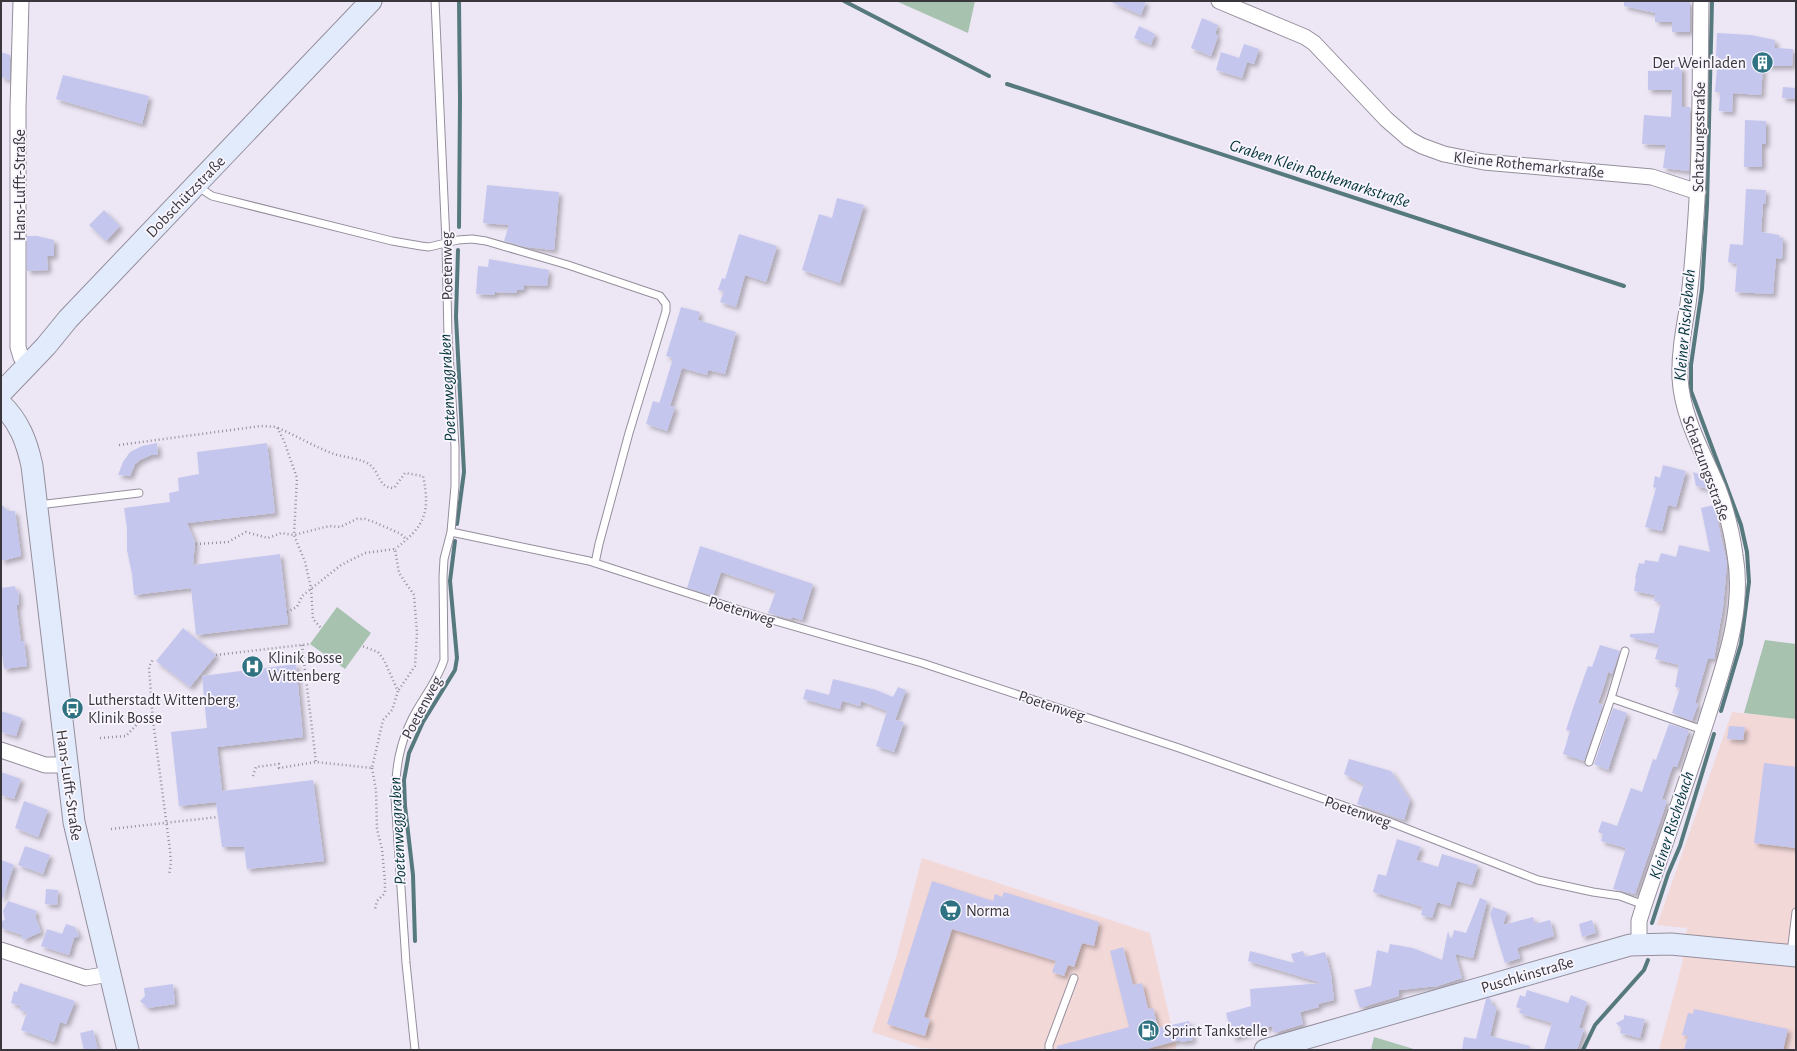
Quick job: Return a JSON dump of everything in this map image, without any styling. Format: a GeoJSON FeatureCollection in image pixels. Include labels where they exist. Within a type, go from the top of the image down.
{"type":"FeatureCollection","features":[{"type":"Feature","properties":{"kind":"street","name":"Hans-Lufft-Straße"},"geometry":{"type":"LineString","coordinates":[[21,1],[18,108],[18,347],[20,357],[29,365]]}},
{"type":"Feature","properties":{"kind":"street","name":"Dobschützstraße"},"geometry":{"type":"LineString","coordinates":[[1,393],[29,365],[68,319],[371,1]]}},
{"type":"Feature","properties":{"kind":"street","name":"Kleine Rothemarkstraße"},"geometry":{"type":"LineString","coordinates":[[1219,1],[1305,37],[1318,47],[1408,139],[1422,146],[1444,154],[1484,162],[1652,177],[1698,192]]}},
{"type":"Feature","properties":{"kind":"street","name":"Schatzungsstraße"},"geometry":{"type":"LineString","coordinates":[[1647,944],[1639,921],[1729,648],[1733,628],[1737,572],[1736,556],[1726,515],[1718,490],[1688,417],[1682,395],[1680,379],[1681,345],[1688,302],[1698,192],[1701,1]]}},
{"type":"Feature","properties":{"kind":"street","name":"Hans-Lufft-Straße"},"geometry":{"type":"LineString","coordinates":[[1,404],[15,418],[25,438],[32,466],[66,765],[78,844],[128,1050]]}},
{"type":"Feature","properties":{"kind":"street"},"geometry":{"type":"LineString","coordinates":[[1,750],[45,765],[66,765]]}},
{"type":"Feature","properties":{"kind":"street","name":"Puschkinstraße"},"geometry":{"type":"LineString","coordinates":[[1265,1050],[1592,955],[1647,944],[1700,946],[1793,955]]}},
{"type":"Feature","properties":{"kind":"street"},"geometry":{"type":"LineString","coordinates":[[1,950],[86,978],[109,974]]}},
{"type":"Feature","properties":{"kind":"lane","name":"Poetenweg"},"geometry":{"type":"LineString","coordinates":[[415,1050],[406,963],[395,797],[396,769],[402,742],[410,724],[440,672],[444,660],[444,559],[451,532],[455,486],[455,447],[448,338],[446,242],[435,1]]}},
{"type":"Feature","properties":{"kind":"lane"},"geometry":{"type":"LineString","coordinates":[[196,185],[202,191],[212,196],[392,241],[429,247],[446,242],[472,239],[530,253],[660,296],[666,304],[666,311],[629,433],[595,563]]}},
{"type":"Feature","properties":{"kind":"lane"},"geometry":{"type":"LineString","coordinates":[[37,505],[139,494]]}},
{"type":"Feature","properties":{"kind":"lane","name":"Poetenweg"},"geometry":{"type":"LineString","coordinates":[[451,532],[538,549],[595,563],[758,616],[922,663],[1128,730],[1387,821],[1538,880],[1593,892],[1620,896],[1644,905]]}},
{"type":"Feature","properties":{"kind":"lane"},"geometry":{"type":"LineString","coordinates":[[1589,762],[1625,651]]}},
{"type":"Feature","properties":{"kind":"lane"},"geometry":{"type":"LineString","coordinates":[[1611,698],[1703,730]]}},
{"type":"Feature","properties":{"kind":"lane"},"geometry":{"type":"LineString","coordinates":[[1793,955],[1796,912]]}},
{"type":"Feature","properties":{"kind":"lane"},"geometry":{"type":"LineString","coordinates":[[1049,1050],[1049,1045],[1074,978]]}},
{"type":"Feature","properties":{"kind":"path"},"geometry":{"type":"LineString","coordinates":[[119,445],[261,426],[277,427],[334,454],[369,464],[378,475],[382,484],[388,488],[394,488],[405,473],[423,476],[427,496],[423,520],[413,535],[395,549],[365,553],[341,565],[302,596],[297,607],[287,612]]}},
{"type":"Feature","properties":{"kind":"path"},"geometry":{"type":"LineString","coordinates":[[277,427],[284,441],[297,478],[294,534],[305,562],[311,588],[313,619],[322,628]]}},
{"type":"Feature","properties":{"kind":"path"},"geometry":{"type":"LineString","coordinates":[[196,544],[228,542],[246,532],[268,538],[281,533],[294,534],[329,526],[340,527],[356,519],[365,519],[401,534],[407,540]]}},
{"type":"Feature","properties":{"kind":"path"},"geometry":{"type":"LineString","coordinates":[[375,909],[377,901],[385,893],[386,882],[382,849],[377,829],[376,790],[372,768],[383,720],[392,710],[398,691],[415,666],[417,633],[414,596],[399,574],[395,549]]}},
{"type":"Feature","properties":{"kind":"path"},"geometry":{"type":"LineString","coordinates":[[216,655],[310,644]]}},
{"type":"Feature","properties":{"kind":"path"},"geometry":{"type":"LineString","coordinates":[[302,645],[316,762]]}},
{"type":"Feature","properties":{"kind":"path"},"geometry":{"type":"LineString","coordinates":[[362,646],[378,652],[384,660],[398,691]]}},
{"type":"Feature","properties":{"kind":"path"},"geometry":{"type":"LineString","coordinates":[[153,659],[149,667],[153,721],[171,862],[168,875]]}},
{"type":"Feature","properties":{"kind":"path"},"geometry":{"type":"LineString","coordinates":[[100,738],[126,736],[140,721],[153,721]]}},
{"type":"Feature","properties":{"kind":"path"},"geometry":{"type":"LineString","coordinates":[[253,776],[256,767],[279,764],[279,768],[316,762],[372,768]]}},
{"type":"Feature","properties":{"kind":"path"},"geometry":{"type":"LineString","coordinates":[[111,829],[218,817]]}},
{"type":"Feature","properties":{"kind":"shaded area"},"geometry":{"type":"Polygon","coordinates":[[[1732,712],[1796,719],[1796,1050],[1659,1050],[1682,964],[1687,928],[1657,925],[1732,712]]]}},
{"type":"Feature","properties":{"kind":"shaded area"},"geometry":{"type":"Polygon","coordinates":[[[922,858],[1150,933],[1177,1050],[961,1050],[921,1048],[872,1032],[896,958],[922,858]]]}},
{"type":"Feature","properties":{"kind":"green space"},"geometry":{"type":"Polygon","coordinates":[[[896,1],[975,1],[968,33],[896,1]]]}},
{"type":"Feature","properties":{"kind":"green space"},"geometry":{"type":"Polygon","coordinates":[[[337,607],[371,633],[345,669],[310,644],[337,607]]]}},
{"type":"Feature","properties":{"kind":"green space"},"geometry":{"type":"Polygon","coordinates":[[[1765,640],[1796,644],[1796,719],[1744,713],[1765,640]]]}},
{"type":"Feature","properties":{"kind":"green space"},"geometry":{"type":"Polygon","coordinates":[[[1374,1037],[1417,1050],[1371,1050],[1374,1037]]]}},
{"type":"Feature","properties":{"kind":"building"},"geometry":{"type":"Polygon","coordinates":[[[1109,1],[1146,1],[1141,15],[1109,1]]]}},
{"type":"Feature","properties":{"kind":"building"},"geometry":{"type":"Polygon","coordinates":[[[1624,1],[1690,1],[1690,32],[1672,32],[1672,22],[1655,22],[1655,13],[1624,6],[1624,1]]]}},
{"type":"Feature","properties":{"kind":"building"},"geometry":{"type":"Polygon","coordinates":[[[1202,18],[1218,25],[1215,34],[1218,36],[1211,56],[1191,48],[1202,18]]]}},
{"type":"Feature","properties":{"kind":"building"},"geometry":{"type":"Polygon","coordinates":[[[1139,26],[1155,34],[1151,45],[1134,38],[1139,26]]]}},
{"type":"Feature","properties":{"kind":"building"},"geometry":{"type":"Polygon","coordinates":[[[1717,33],[1751,35],[1775,40],[1775,48],[1793,49],[1792,66],[1763,66],[1761,95],[1733,93],[1732,112],[1719,111],[1720,92],[1715,92],[1718,56],[1716,56],[1717,33]]]}},
{"type":"Feature","properties":{"kind":"building"},"geometry":{"type":"Polygon","coordinates":[[[1244,44],[1259,49],[1254,64],[1247,62],[1242,78],[1216,70],[1221,52],[1239,58],[1244,44]]]}},
{"type":"Feature","properties":{"kind":"building"},"geometry":{"type":"Polygon","coordinates":[[[1,52],[10,55],[10,80],[1,77],[1,52]]]}},
{"type":"Feature","properties":{"kind":"building"},"geometry":{"type":"Polygon","coordinates":[[[1663,67],[1682,67],[1682,107],[1690,107],[1689,171],[1663,168],[1666,145],[1642,144],[1644,115],[1671,117],[1672,90],[1648,90],[1648,71],[1663,71],[1663,67]]]}},
{"type":"Feature","properties":{"kind":"building"},"geometry":{"type":"Polygon","coordinates":[[[63,75],[149,96],[142,124],[56,99],[63,75]]]}},
{"type":"Feature","properties":{"kind":"building"},"geometry":{"type":"Polygon","coordinates":[[[1783,87],[1796,88],[1796,99],[1782,98],[1783,87]]]}},
{"type":"Feature","properties":{"kind":"building"},"geometry":{"type":"Polygon","coordinates":[[[1745,120],[1766,121],[1766,144],[1762,144],[1762,167],[1744,167],[1745,120]]]}},
{"type":"Feature","properties":{"kind":"building"},"geometry":{"type":"Polygon","coordinates":[[[487,185],[559,192],[554,250],[526,247],[504,241],[509,225],[483,223],[487,185]]]}},
{"type":"Feature","properties":{"kind":"building"},"geometry":{"type":"Polygon","coordinates":[[[1746,189],[1766,190],[1765,204],[1763,204],[1761,232],[1779,235],[1779,238],[1783,238],[1782,259],[1776,258],[1773,294],[1735,292],[1737,264],[1728,262],[1730,244],[1743,245],[1746,189]]]}},
{"type":"Feature","properties":{"kind":"building"},"geometry":{"type":"Polygon","coordinates":[[[837,198],[864,205],[840,283],[802,270],[819,214],[832,218],[837,198]]]}},
{"type":"Feature","properties":{"kind":"building"},"geometry":{"type":"Polygon","coordinates":[[[104,210],[120,226],[106,241],[89,225],[104,210]]]}},
{"type":"Feature","properties":{"kind":"building"},"geometry":{"type":"Polygon","coordinates":[[[739,234],[777,246],[766,282],[745,275],[736,307],[720,302],[724,291],[718,290],[722,278],[725,279],[739,234]]]}},
{"type":"Feature","properties":{"kind":"building"},"geometry":{"type":"Polygon","coordinates":[[[27,236],[37,236],[54,240],[54,256],[47,256],[48,270],[27,271],[27,236]]]}},
{"type":"Feature","properties":{"kind":"building"},"geometry":{"type":"Polygon","coordinates":[[[489,259],[549,270],[547,286],[524,285],[523,290],[517,290],[516,293],[495,292],[494,295],[476,294],[478,266],[488,267],[489,259]]]}},
{"type":"Feature","properties":{"kind":"building"},"geometry":{"type":"Polygon","coordinates":[[[681,307],[700,312],[698,320],[736,332],[725,374],[708,370],[707,375],[682,368],[670,406],[675,407],[667,431],[646,424],[653,401],[659,403],[673,358],[666,356],[681,307]]]}},
{"type":"Feature","properties":{"kind":"building"},"geometry":{"type":"Polygon","coordinates":[[[157,443],[158,455],[151,455],[140,460],[135,464],[130,476],[118,475],[123,462],[130,452],[142,446],[157,443]]]}},
{"type":"Feature","properties":{"kind":"building"},"geometry":{"type":"Polygon","coordinates":[[[267,443],[275,513],[187,523],[195,542],[193,565],[280,554],[288,624],[196,635],[191,588],[134,595],[132,574],[127,550],[127,528],[124,508],[170,502],[169,493],[179,491],[178,478],[199,474],[197,452],[267,443]]]}},
{"type":"Feature","properties":{"kind":"building"},"geometry":{"type":"Polygon","coordinates":[[[1663,465],[1686,471],[1676,507],[1668,505],[1662,531],[1645,527],[1656,488],[1653,487],[1655,476],[1660,478],[1663,465]]]}},
{"type":"Feature","properties":{"kind":"building"},"geometry":{"type":"Polygon","coordinates":[[[1693,472],[1702,475],[1709,489],[1696,486],[1693,472]]]}},
{"type":"Feature","properties":{"kind":"building"},"geometry":{"type":"Polygon","coordinates":[[[1,504],[8,511],[15,511],[21,556],[1,561],[1,504]]]}},
{"type":"Feature","properties":{"kind":"building"},"geometry":{"type":"Polygon","coordinates":[[[1714,505],[1727,564],[1723,607],[1714,659],[1708,658],[1695,703],[1698,704],[1692,721],[1672,713],[1680,688],[1675,687],[1679,665],[1655,659],[1659,645],[1630,637],[1630,634],[1654,633],[1661,602],[1654,601],[1655,595],[1634,591],[1635,578],[1639,563],[1644,564],[1645,560],[1658,562],[1661,553],[1676,557],[1679,545],[1710,552],[1701,508],[1714,505]]]}},
{"type":"Feature","properties":{"kind":"building"},"geometry":{"type":"Polygon","coordinates":[[[700,546],[813,584],[802,620],[792,617],[791,619],[768,613],[776,591],[721,572],[713,596],[687,588],[700,546]]]}},
{"type":"Feature","properties":{"kind":"building"},"geometry":{"type":"Polygon","coordinates":[[[15,586],[16,591],[18,590],[19,605],[17,605],[17,610],[21,642],[24,641],[27,666],[4,669],[1,646],[1,588],[15,586]]]}},
{"type":"Feature","properties":{"kind":"building"},"geometry":{"type":"Polygon","coordinates":[[[183,628],[216,655],[190,687],[156,661],[183,628]]]}},
{"type":"Feature","properties":{"kind":"building"},"geometry":{"type":"Polygon","coordinates":[[[1600,645],[1620,651],[1612,674],[1608,672],[1598,703],[1603,705],[1584,761],[1563,754],[1570,731],[1566,730],[1588,666],[1592,667],[1600,645]]]}},
{"type":"Feature","properties":{"kind":"building"},"geometry":{"type":"Polygon","coordinates":[[[296,664],[303,737],[217,747],[222,791],[313,780],[324,861],[247,869],[244,847],[222,847],[216,802],[179,806],[171,732],[207,728],[202,676],[296,664]]]}},
{"type":"Feature","properties":{"kind":"building"},"geometry":{"type":"Polygon","coordinates":[[[833,679],[876,690],[893,697],[898,687],[906,690],[895,720],[904,722],[894,752],[876,746],[887,711],[861,701],[860,706],[842,701],[840,709],[803,699],[806,689],[829,695],[833,679]]]}},
{"type":"Feature","properties":{"kind":"building"},"geometry":{"type":"Polygon","coordinates":[[[1613,708],[1627,713],[1608,770],[1594,764],[1613,708]]]}},
{"type":"Feature","properties":{"kind":"building"},"geometry":{"type":"Polygon","coordinates":[[[1,711],[22,718],[16,736],[1,732],[1,711]]]}},
{"type":"Feature","properties":{"kind":"building"},"geometry":{"type":"Polygon","coordinates":[[[1669,724],[1689,730],[1677,767],[1673,766],[1662,799],[1667,801],[1635,894],[1613,889],[1626,848],[1601,841],[1603,834],[1598,832],[1602,821],[1617,826],[1631,788],[1642,792],[1653,759],[1656,760],[1669,724]]]}},
{"type":"Feature","properties":{"kind":"building"},"geometry":{"type":"Polygon","coordinates":[[[1729,726],[1745,727],[1743,740],[1727,739],[1729,726]]]}},
{"type":"Feature","properties":{"kind":"building"},"geometry":{"type":"Polygon","coordinates":[[[1349,759],[1391,771],[1410,800],[1404,820],[1357,804],[1364,784],[1344,774],[1349,759]]]}},
{"type":"Feature","properties":{"kind":"building"},"geometry":{"type":"Polygon","coordinates":[[[1764,763],[1796,767],[1796,848],[1754,843],[1764,763]]]}},
{"type":"Feature","properties":{"kind":"building"},"geometry":{"type":"Polygon","coordinates":[[[1,772],[21,779],[14,799],[1,795],[1,772]]]}},
{"type":"Feature","properties":{"kind":"building"},"geometry":{"type":"Polygon","coordinates":[[[24,801],[48,810],[38,837],[15,828],[24,801]]]}},
{"type":"Feature","properties":{"kind":"building"},"geometry":{"type":"Polygon","coordinates":[[[1397,839],[1421,847],[1416,860],[1438,867],[1442,854],[1478,865],[1472,885],[1457,881],[1450,906],[1437,902],[1432,918],[1421,915],[1423,907],[1373,892],[1378,874],[1386,876],[1397,839]]]}},
{"type":"Feature","properties":{"kind":"building"},"geometry":{"type":"Polygon","coordinates":[[[25,846],[50,855],[43,874],[18,865],[25,846]]]}},
{"type":"Feature","properties":{"kind":"building"},"geometry":{"type":"Polygon","coordinates":[[[1,860],[14,865],[3,898],[1,898],[1,860]]]}},
{"type":"Feature","properties":{"kind":"building"},"geometry":{"type":"Polygon","coordinates":[[[932,881],[993,901],[995,894],[1002,897],[1004,892],[1099,922],[1094,946],[1082,943],[1074,967],[1068,965],[1064,976],[1052,972],[1056,961],[952,929],[924,1017],[930,1019],[925,1036],[887,1024],[932,881]]]}},
{"type":"Feature","properties":{"kind":"building"},"geometry":{"type":"Polygon","coordinates":[[[46,889],[58,890],[57,905],[45,904],[46,889]]]}},
{"type":"Feature","properties":{"kind":"building"},"geometry":{"type":"Polygon","coordinates":[[[1480,898],[1487,901],[1473,958],[1455,954],[1462,978],[1438,986],[1399,990],[1399,996],[1360,1008],[1354,990],[1371,986],[1377,950],[1388,953],[1390,944],[1413,948],[1442,960],[1448,931],[1450,938],[1452,938],[1454,930],[1466,933],[1480,898]]]}},
{"type":"Feature","properties":{"kind":"building"},"geometry":{"type":"Polygon","coordinates":[[[8,901],[37,911],[35,916],[41,932],[23,940],[22,935],[1,928],[1,921],[5,920],[3,911],[8,901]]]}},
{"type":"Feature","properties":{"kind":"building"},"geometry":{"type":"Polygon","coordinates":[[[1493,907],[1507,912],[1503,925],[1533,917],[1535,924],[1550,920],[1554,936],[1517,948],[1520,958],[1505,963],[1490,914],[1493,907]]]}},
{"type":"Feature","properties":{"kind":"building"},"geometry":{"type":"Polygon","coordinates":[[[1592,920],[1596,933],[1582,937],[1579,924],[1592,920]]]}},
{"type":"Feature","properties":{"kind":"building"},"geometry":{"type":"Polygon","coordinates":[[[66,924],[75,927],[79,936],[74,938],[69,955],[41,946],[47,929],[62,934],[66,924]]]}},
{"type":"Feature","properties":{"kind":"building"},"geometry":{"type":"Polygon","coordinates":[[[1123,947],[1133,985],[1142,983],[1148,1009],[1153,1008],[1158,1028],[1189,1021],[1193,1040],[1180,1042],[1180,1040],[1143,1050],[1057,1050],[1057,1046],[1129,1027],[1110,951],[1123,947]]]}},
{"type":"Feature","properties":{"kind":"building"},"geometry":{"type":"Polygon","coordinates":[[[1250,951],[1294,963],[1291,954],[1303,951],[1305,957],[1325,952],[1331,975],[1334,1000],[1318,1004],[1319,1007],[1300,1012],[1303,1024],[1274,1033],[1272,1026],[1233,1038],[1226,1013],[1251,1006],[1250,989],[1322,983],[1248,961],[1250,951]]]}},
{"type":"Feature","properties":{"kind":"building"},"geometry":{"type":"Polygon","coordinates":[[[20,983],[75,1001],[66,1024],[60,1022],[54,1042],[21,1030],[27,1012],[19,1010],[21,1006],[11,1003],[14,991],[17,992],[20,983]]]}},
{"type":"Feature","properties":{"kind":"building"},"geometry":{"type":"Polygon","coordinates":[[[173,984],[175,1004],[148,1008],[140,1001],[145,996],[144,988],[173,984]]]}},
{"type":"Feature","properties":{"kind":"building"},"geometry":{"type":"Polygon","coordinates":[[[1527,990],[1568,1003],[1571,995],[1587,1002],[1579,1028],[1584,1029],[1577,1050],[1544,1050],[1552,1023],[1519,1013],[1521,1009],[1516,1007],[1520,995],[1525,997],[1527,990]]]}},
{"type":"Feature","properties":{"kind":"building"},"geometry":{"type":"Polygon","coordinates":[[[1490,998],[1493,1006],[1497,1007],[1490,1036],[1530,1046],[1529,1050],[1462,1050],[1464,1037],[1476,1039],[1486,999],[1490,998]]]}},
{"type":"Feature","properties":{"kind":"building"},"geometry":{"type":"Polygon","coordinates":[[[1694,1009],[1788,1029],[1783,1050],[1684,1050],[1688,1036],[1682,1035],[1688,1013],[1693,1014],[1694,1009]]]}},
{"type":"Feature","properties":{"kind":"building"},"geometry":{"type":"Polygon","coordinates":[[[1624,1015],[1645,1019],[1640,1038],[1620,1033],[1621,1028],[1616,1023],[1624,1019],[1624,1015]]]}},
{"type":"Feature","properties":{"kind":"building"},"geometry":{"type":"Polygon","coordinates":[[[93,1030],[98,1050],[84,1050],[80,1033],[93,1030]]]}},
{"type":"Feature","properties":{"kind":"waterway","name":"Poetenweggraben"},"geometry":{"type":"LineString","coordinates":[[459,1],[459,227]]}},
{"type":"Feature","properties":{"kind":"waterway"},"geometry":{"type":"LineString","coordinates":[[844,1],[989,76]]}},
{"type":"Feature","properties":{"kind":"waterway","name":"Kleiner Rischebach"},"geometry":{"type":"LineString","coordinates":[[1712,1],[1707,205],[1702,289],[1691,365],[1691,391],[1741,525],[1747,552],[1749,582],[1741,644],[1721,711]]}},
{"type":"Feature","properties":{"kind":"waterway","name":"Graben Klein Rothemarkstraße"},"geometry":{"type":"LineString","coordinates":[[1007,84],[1624,286]]}},
{"type":"Feature","properties":{"kind":"waterway","name":"Poetenweggraben"},"geometry":{"type":"LineString","coordinates":[[457,524],[464,472],[456,317],[458,250]]}},
{"type":"Feature","properties":{"kind":"waterway","name":"Poetenweggraben"},"geometry":{"type":"LineString","coordinates":[[415,941],[413,875],[405,806],[404,780],[409,753],[423,722],[455,670],[457,658],[450,581],[455,541]]}},
{"type":"Feature","properties":{"kind":"waterway","name":"Kleiner Rischebach"},"geometry":{"type":"LineString","coordinates":[[1652,923],[1668,874],[1680,846],[1714,734]]}},
{"type":"Feature","properties":{"kind":"waterway","name":"Kleiner Rischebach"},"geometry":{"type":"LineString","coordinates":[[1583,1050],[1595,1025],[1644,970],[1648,960]]}},
{"type":"Feature","properties":{"kind":"place","name":"Der Weinladen"},"geometry":{"type":"Point","coordinates":[1762,62]}},
{"type":"Feature","properties":{"kind":"place","name":"Klinik Bosse Wittenberg"},"geometry":{"type":"Point","coordinates":[253,666]}},
{"type":"Feature","properties":{"kind":"place","name":"Lutherstadt Wittenberg, Klinik Bosse"},"geometry":{"type":"Point","coordinates":[73,708]}},
{"type":"Feature","properties":{"kind":"place","name":"Norma"},"geometry":{"type":"Point","coordinates":[951,910]}},
{"type":"Feature","properties":{"kind":"place","name":"Sprint Tankstelle"},"geometry":{"type":"Point","coordinates":[1149,1030]}}]}
